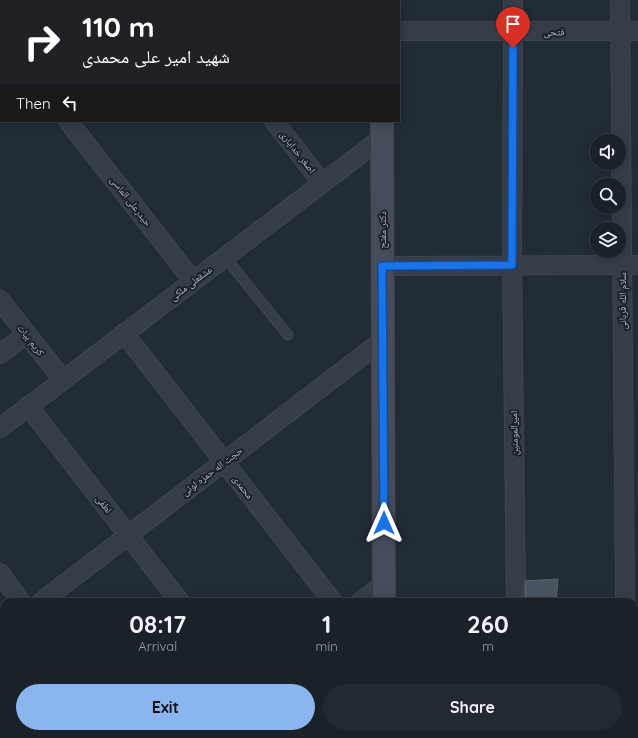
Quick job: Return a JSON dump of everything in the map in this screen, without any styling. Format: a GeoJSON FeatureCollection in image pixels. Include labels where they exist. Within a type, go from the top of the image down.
{"type":"FeatureCollection","features":[{"type":"Feature","properties":{"kind":"main road","name":"دکتر مفتح"},"geometry":{"type":"LineString","coordinates":[[382,130],[384,593]]}},
{"type":"Feature","properties":{"kind":"street","name":"امیرالمومنین"},"geometry":{"type":"LineString","coordinates":[[513,0],[512,265],[516,598]]}},
{"type":"Feature","properties":{"kind":"street","name":"سلام الله قربانی"},"geometry":{"type":"LineString","coordinates":[[620,0],[630,265],[624,598]]}},
{"type":"Feature","properties":{"kind":"street","name":"فتحی"},"geometry":{"type":"LineString","coordinates":[[400,31],[638,31]]}},
{"type":"Feature","properties":{"kind":"street","name":"حیدرعلی الماسی"},"geometry":{"type":"LineString","coordinates":[[69,122],[193,281]]}},
{"type":"Feature","properties":{"kind":"street","name":"اصغر خدایاری"},"geometry":{"type":"LineString","coordinates":[[275,122],[322,183]]}},
{"type":"Feature","properties":{"kind":"street","name":"عشقعلی ملکی"},"geometry":{"type":"LineString","coordinates":[[0,428],[322,183],[382,130]]}},
{"type":"Feature","properties":{"kind":"street"},"geometry":{"type":"LineString","coordinates":[[382,266],[630,265]]}},
{"type":"Feature","properties":{"kind":"street","name":"کریم بیات"},"geometry":{"type":"LineString","coordinates":[[0,300],[63,380]]}},
{"type":"Feature","properties":{"kind":"street","name":"محمدی"},"geometry":{"type":"LineString","coordinates":[[124,333],[330,598]]}},
{"type":"Feature","properties":{"kind":"street"},"geometry":{"type":"LineString","coordinates":[[0,354],[27,334]]}},
{"type":"Feature","properties":{"kind":"street","name":"حجت اله حمزه لوئی"},"geometry":{"type":"LineString","coordinates":[[46,598],[383,340]]}},
{"type":"Feature","properties":{"kind":"street","name":"لطفی"},"geometry":{"type":"LineString","coordinates":[[28,406],[177,598]]}},
{"type":"Feature","properties":{"kind":"street"},"geometry":{"type":"LineString","coordinates":[[0,573],[18,598]]}},
{"type":"Feature","properties":{"kind":"street"},"geometry":{"type":"LineString","coordinates":[[371,598],[384,593]]}},
{"type":"Feature","properties":{"kind":"lane"},"geometry":{"type":"LineString","coordinates":[[225,257],[288,335]]}},
{"type":"Feature","properties":{"kind":"building"},"geometry":{"type":"Polygon","coordinates":[[[558,579],[556,598],[526,598],[525,581],[558,579]]]}},
{"type":"Feature","properties":{"kind":"route"},"geometry":{"type":"LineString","coordinates":[[384,523],[382,266],[512,265],[513,48]]}}]}
